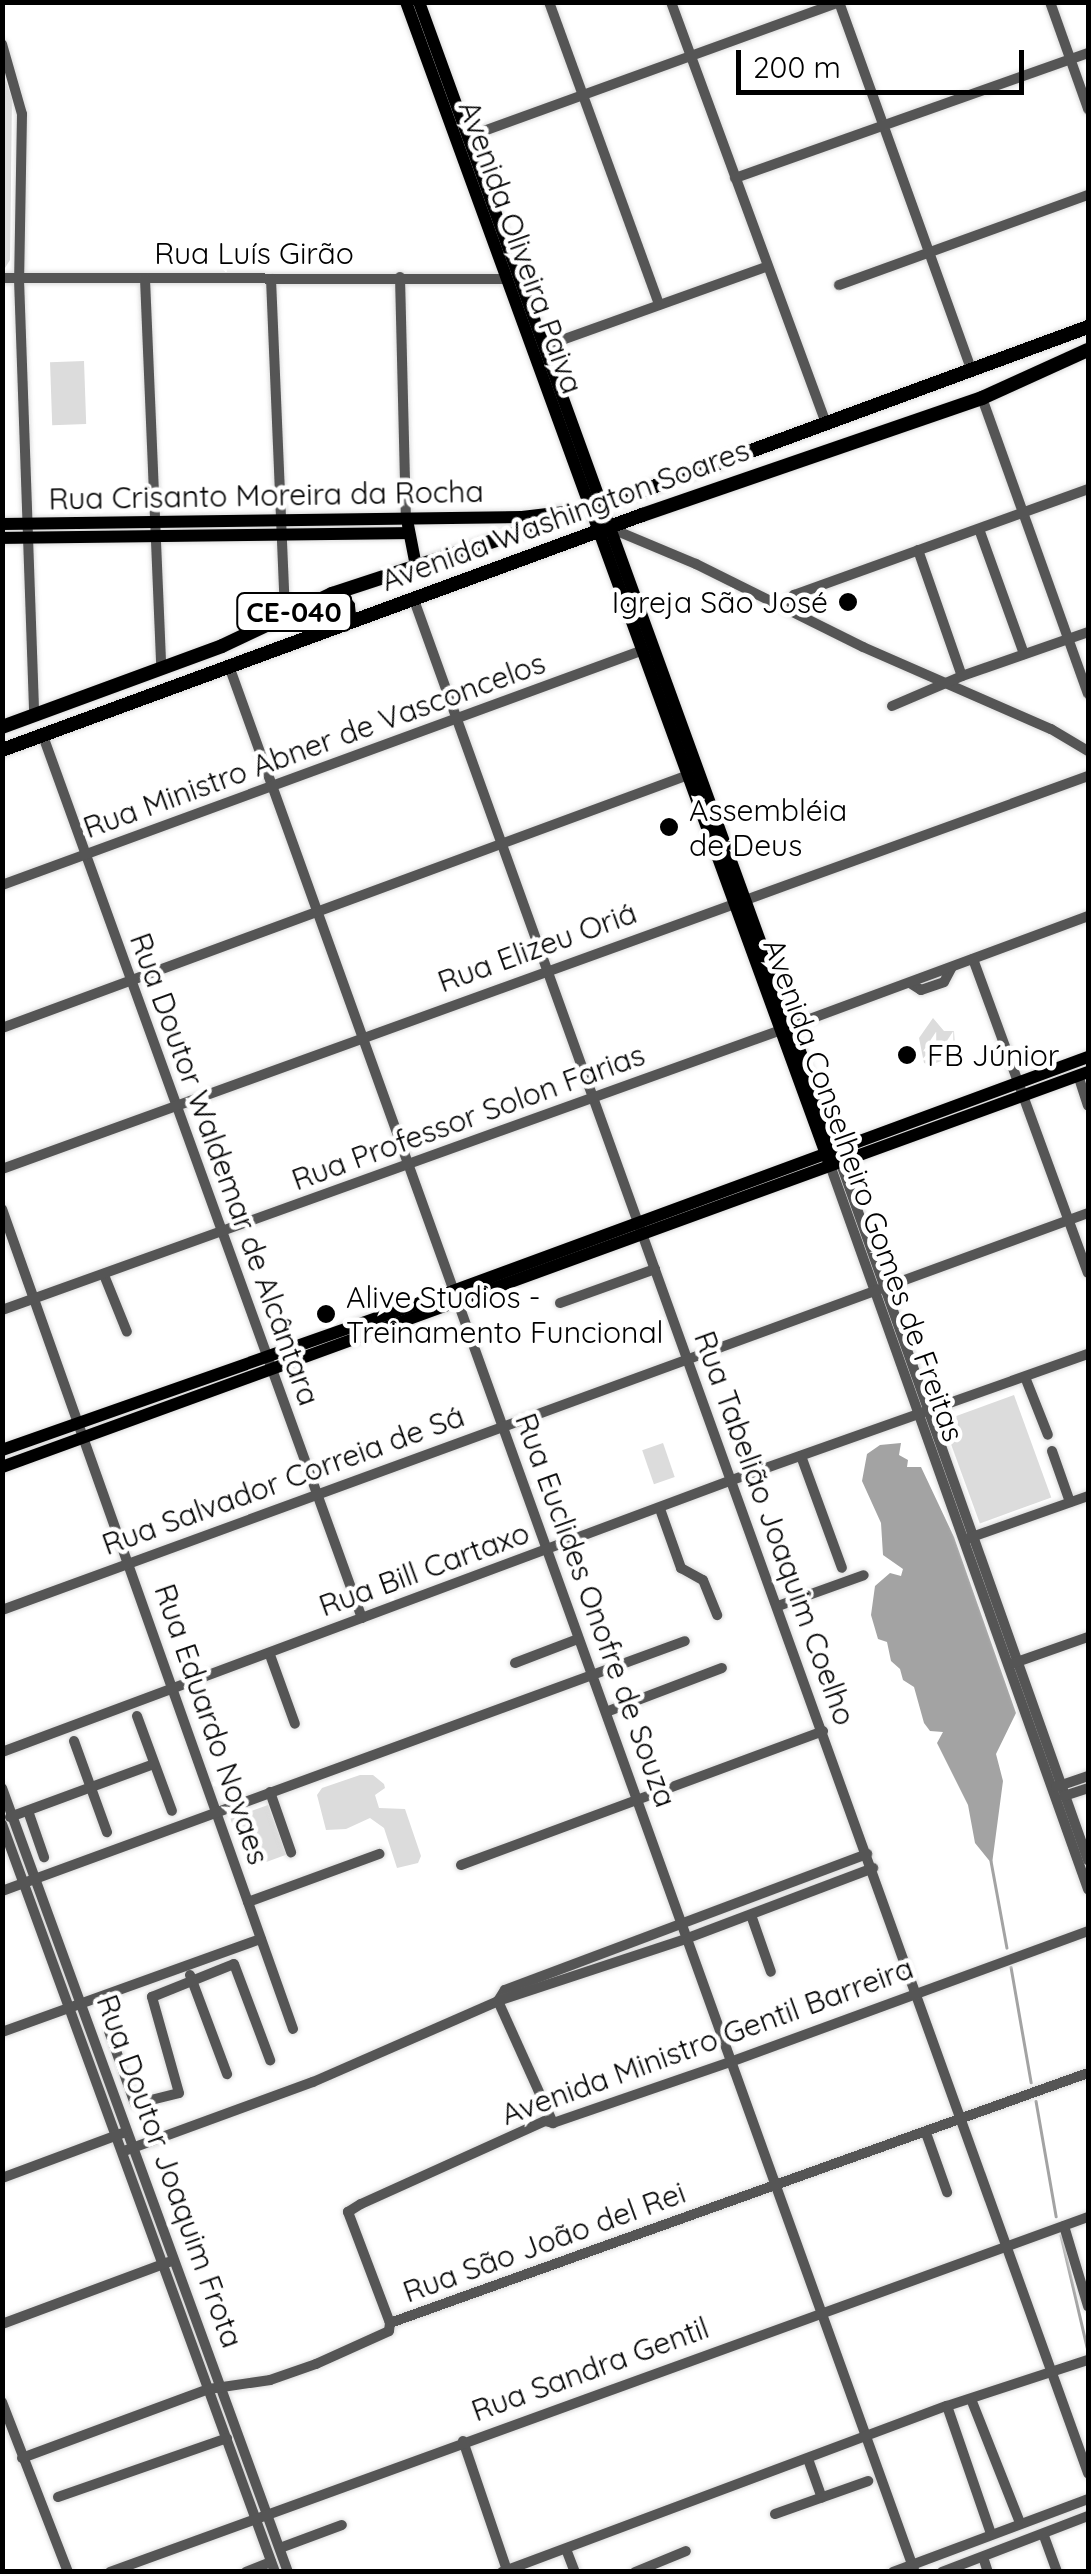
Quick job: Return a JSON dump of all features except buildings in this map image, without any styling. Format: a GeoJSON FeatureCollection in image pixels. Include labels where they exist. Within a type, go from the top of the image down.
{"type":"FeatureCollection","features":[{"type":"Feature","properties":{"kind":"highway","name":"Avenida Washington Soares"},"geometry":{"type":"LineString","coordinates":[[2,727],[161,668],[312,603],[596,507],[1088,328]]}},
{"type":"Feature","properties":{"kind":"highway","name":"Avenida Washington Soares"},"geometry":{"type":"LineString","coordinates":[[2,750],[604,530],[982,398],[1088,350]]}},
{"type":"Feature","properties":{"kind":"highway"},"geometry":{"type":"LineString","coordinates":[[312,603],[332,600],[348,606],[349,615],[340,626]]}},
{"type":"Feature","properties":{"kind":"main road","name":"Avenida Oliveira Paiva"},"geometry":{"type":"LineString","coordinates":[[406,2],[506,278],[596,507]]}},
{"type":"Feature","properties":{"kind":"main road","name":"Avenida Oliveira Paiva"},"geometry":{"type":"LineString","coordinates":[[419,2],[545,346],[596,507]]}},
{"type":"Feature","properties":{"kind":"main road","name":"Rua Crisanto Moreira da Rocha"},"geometry":{"type":"LineString","coordinates":[[280,528],[406,517],[522,517],[596,507]]}},
{"type":"Feature","properties":{"kind":"main road","name":"Avenida Conselheiro Gomes de Freitas"},"geometry":{"type":"LineString","coordinates":[[596,507],[833,1157]]}},
{"type":"Feature","properties":{"kind":"main road"},"geometry":{"type":"LineString","coordinates":[[406,517],[416,566]]}},
{"type":"Feature","properties":{"kind":"main road","name":"Rua Crisanto Moreira da Rocha"},"geometry":{"type":"LineString","coordinates":[[2,524],[29,530],[280,528],[409,533]]}},
{"type":"Feature","properties":{"kind":"main road","name":"Rua Crisanto Moreira da Rocha"},"geometry":{"type":"LineString","coordinates":[[2,538],[29,530]]}},
{"type":"Feature","properties":{"kind":"main road","name":"Avenida Conselheiro Gomes de Freitas"},"geometry":{"type":"LineString","coordinates":[[604,530],[688,776],[739,901]]}},
{"type":"Feature","properties":{"kind":"main road"},"geometry":{"type":"LineString","coordinates":[[2,1450],[455,1297],[833,1157],[1088,1057]]}},
{"type":"Feature","properties":{"kind":"main road"},"geometry":{"type":"LineString","coordinates":[[833,1157],[1024,1097],[1083,1073]]}},
{"type":"Feature","properties":{"kind":"main road"},"geometry":{"type":"LineString","coordinates":[[2,1467],[84,1440],[268,1363]]}},
{"type":"Feature","properties":{"kind":"street"},"geometry":{"type":"LineString","coordinates":[[548,2],[659,306]]}},
{"type":"Feature","properties":{"kind":"street"},"geometry":{"type":"LineString","coordinates":[[671,2],[826,424]]}},
{"type":"Feature","properties":{"kind":"street"},"geometry":{"type":"LineString","coordinates":[[1050,2],[1088,107]]}},
{"type":"Feature","properties":{"kind":"street"},"geometry":{"type":"LineString","coordinates":[[468,137],[839,3],[972,371]]}},
{"type":"Feature","properties":{"kind":"street"},"geometry":{"type":"LineString","coordinates":[[2,44],[22,114],[19,278],[34,716]]}},
{"type":"Feature","properties":{"kind":"street"},"geometry":{"type":"LineString","coordinates":[[734,178],[1088,53]]}},
{"type":"Feature","properties":{"kind":"street"},"geometry":{"type":"LineString","coordinates":[[839,285],[1088,195]]}},
{"type":"Feature","properties":{"kind":"street"},"geometry":{"type":"LineString","coordinates":[[545,346],[766,267]]}},
{"type":"Feature","properties":{"kind":"street"},"geometry":{"type":"LineString","coordinates":[[400,277],[406,517]]}},
{"type":"Feature","properties":{"kind":"street","name":"Rua Luís Girão"},"geometry":{"type":"LineString","coordinates":[[2,278],[506,278]]}},
{"type":"Feature","properties":{"kind":"street"},"geometry":{"type":"LineString","coordinates":[[144,279],[161,668]]}},
{"type":"Feature","properties":{"kind":"street"},"geometry":{"type":"LineString","coordinates":[[271,279],[285,616]]}},
{"type":"Feature","properties":{"kind":"street"},"geometry":{"type":"LineString","coordinates":[[982,398],[1088,694]]}},
{"type":"Feature","properties":{"kind":"street"},"geometry":{"type":"LineString","coordinates":[[782,605],[792,596],[1088,489]]}},
{"type":"Feature","properties":{"kind":"street"},"geometry":{"type":"LineString","coordinates":[[979,529],[1024,654]]}},
{"type":"Feature","properties":{"kind":"street"},"geometry":{"type":"LineString","coordinates":[[604,530],[637,536],[863,647],[948,681],[1088,750]]}},
{"type":"Feature","properties":{"kind":"street"},"geometry":{"type":"LineString","coordinates":[[918,550],[962,676]]}},
{"type":"Feature","properties":{"kind":"street","name":"Rua Tabelião Joaquim Coelho"},"geometry":{"type":"LineString","coordinates":[[414,600],[1088,2472]]}},
{"type":"Feature","properties":{"kind":"street"},"geometry":{"type":"LineString","coordinates":[[892,706],[948,681],[1088,632]]}},
{"type":"Feature","properties":{"kind":"street","name":"Rua Ministro Abner de Vasconcelos"},"geometry":{"type":"LineString","coordinates":[[2,885],[643,650]]}},
{"type":"Feature","properties":{"kind":"street","name":"Rua Euclides Onofre de Souza"},"geometry":{"type":"LineString","coordinates":[[229,666],[916,2569]]}},
{"type":"Feature","properties":{"kind":"street","name":"Rua Doutor Waldemar de Alcântara"},"geometry":{"type":"LineString","coordinates":[[43,736],[314,1495],[362,1618]]}},
{"type":"Feature","properties":{"kind":"street"},"geometry":{"type":"LineString","coordinates":[[2,1028],[688,776]]}},
{"type":"Feature","properties":{"kind":"street","name":"Rua Elizeu Oriá"},"geometry":{"type":"LineString","coordinates":[[2,1169],[1088,776]]}},
{"type":"Feature","properties":{"kind":"street","name":"Rua Professor Solon Farias"},"geometry":{"type":"LineString","coordinates":[[2,1310],[1088,916]]}},
{"type":"Feature","properties":{"kind":"street"},"geometry":{"type":"LineString","coordinates":[[974,959],[1088,1273]]}},
{"type":"Feature","properties":{"kind":"street"},"geometry":{"type":"LineString","coordinates":[[1083,1073],[1088,1105]]}},
{"type":"Feature","properties":{"kind":"street","name":"Avenida Conselheiro Gomes de Freitas"},"geometry":{"type":"LineString","coordinates":[[833,1157],[1088,1860]]}},
{"type":"Feature","properties":{"kind":"street","name":"Rua Eduardo Novaes"},"geometry":{"type":"LineString","coordinates":[[2,1209],[218,1811],[292,2030]]}},
{"type":"Feature","properties":{"kind":"street","name":"Rua Salvador Correia de Sá"},"geometry":{"type":"LineString","coordinates":[[2,1610],[879,1286],[1088,1213]]}},
{"type":"Feature","properties":{"kind":"street"},"geometry":{"type":"LineString","coordinates":[[560,1304],[655,1270]]}},
{"type":"Feature","properties":{"kind":"street"},"geometry":{"type":"LineString","coordinates":[[104,1275],[127,1332]]}},
{"type":"Feature","properties":{"kind":"street","name":"Rua Bill Cartaxo"},"geometry":{"type":"LineString","coordinates":[[2,1752],[732,1480],[1088,1354]]}},
{"type":"Feature","properties":{"kind":"street"},"geometry":{"type":"LineString","coordinates":[[1025,1377],[1048,1435]]}},
{"type":"Feature","properties":{"kind":"street"},"geometry":{"type":"LineString","coordinates":[[1052,1452],[1070,1502]]}},
{"type":"Feature","properties":{"kind":"street"},"geometry":{"type":"LineString","coordinates":[[800,1456],[842,1568]]}},
{"type":"Feature","properties":{"kind":"street"},"geometry":{"type":"LineString","coordinates":[[969,1538],[1088,1496]]}},
{"type":"Feature","properties":{"kind":"street"},"geometry":{"type":"LineString","coordinates":[[660,1508],[681,1568],[704,1580],[717,1615]]}},
{"type":"Feature","properties":{"kind":"street"},"geometry":{"type":"LineString","coordinates":[[778,1606],[864,1575]]}},
{"type":"Feature","properties":{"kind":"street"},"geometry":{"type":"LineString","coordinates":[[1014,1663],[1088,1637]]}},
{"type":"Feature","properties":{"kind":"street"},"geometry":{"type":"LineString","coordinates":[[515,1663],[578,1639]]}},
{"type":"Feature","properties":{"kind":"street"},"geometry":{"type":"LineString","coordinates":[[2,1891],[685,1641]]}},
{"type":"Feature","properties":{"kind":"street"},"geometry":{"type":"LineString","coordinates":[[270,1655],[295,1724]]}},
{"type":"Feature","properties":{"kind":"street"},"geometry":{"type":"LineString","coordinates":[[606,1712],[722,1668]]}},
{"type":"Feature","properties":{"kind":"street"},"geometry":{"type":"LineString","coordinates":[[136,1716],[172,1811]]}},
{"type":"Feature","properties":{"kind":"street"},"geometry":{"type":"LineString","coordinates":[[461,1865],[823,1732]]}},
{"type":"Feature","properties":{"kind":"street"},"geometry":{"type":"LineString","coordinates":[[74,1742],[107,1832]]}},
{"type":"Feature","properties":{"kind":"street"},"geometry":{"type":"LineString","coordinates":[[6,1820],[154,1764]]}},
{"type":"Feature","properties":{"kind":"street"},"geometry":{"type":"LineString","coordinates":[[1060,1791],[1088,1776]]}},
{"type":"Feature","properties":{"kind":"street","name":"Rua Doutor Joaquim Frota"},"geometry":{"type":"LineString","coordinates":[[2,1788],[6,1820],[24,1883],[76,2005],[215,2389],[288,2572]]}},
{"type":"Feature","properties":{"kind":"street"},"geometry":{"type":"LineString","coordinates":[[1060,1791],[1088,1788]]}},
{"type":"Feature","properties":{"kind":"street","name":"Avenida Conselheiro Gomes de Freitas"},"geometry":{"type":"LineString","coordinates":[[1060,1791],[1088,1889]]}},
{"type":"Feature","properties":{"kind":"street"},"geometry":{"type":"LineString","coordinates":[[270,1792],[291,1852]]}},
{"type":"Feature","properties":{"kind":"street"},"geometry":{"type":"LineString","coordinates":[[28,1811],[44,1858]]}},
{"type":"Feature","properties":{"kind":"street","name":"Rua Doutor Joaquim Frota"},"geometry":{"type":"LineString","coordinates":[[6,1820],[37,1878],[76,2005]]}},
{"type":"Feature","properties":{"kind":"street"},"geometry":{"type":"LineString","coordinates":[[248,1902],[380,1854]]}},
{"type":"Feature","properties":{"kind":"street"},"geometry":{"type":"LineString","coordinates":[[498,2001],[505,1990],[867,1854]]}},
{"type":"Feature","properties":{"kind":"street"},"geometry":{"type":"LineString","coordinates":[[130,2149],[313,2082],[498,2001],[688,1938],[873,1868]]}},
{"type":"Feature","properties":{"kind":"street"},"geometry":{"type":"LineString","coordinates":[[751,1915],[771,1972]]}},
{"type":"Feature","properties":{"kind":"street","name":"Avenida Ministro Gentil Barreira"},"geometry":{"type":"LineString","coordinates":[[390,2323],[348,2212],[545,2121],[553,2123],[1088,1931]]}},
{"type":"Feature","properties":{"kind":"street"},"geometry":{"type":"LineString","coordinates":[[2,2032],[261,1939]]}},
{"type":"Feature","properties":{"kind":"street"},"geometry":{"type":"LineString","coordinates":[[186,1965],[227,2074]]}},
{"type":"Feature","properties":{"kind":"street"},"geometry":{"type":"LineString","coordinates":[[109,2031],[134,2104],[178,2093],[150,2003],[154,1995],[235,1965],[270,2060]]}},
{"type":"Feature","properties":{"kind":"street"},"geometry":{"type":"LineString","coordinates":[[498,2001],[553,2123]]}},
{"type":"Feature","properties":{"kind":"street","name":"Rua São João del Rei"},"geometry":{"type":"LineString","coordinates":[[22,2458],[215,2389],[270,2380],[316,2364],[388,2331],[390,2323],[1088,2073]]}},
{"type":"Feature","properties":{"kind":"street"},"geometry":{"type":"LineString","coordinates":[[2,2178],[124,2133]]}},
{"type":"Feature","properties":{"kind":"street"},"geometry":{"type":"LineString","coordinates":[[926,2133],[947,2192]]}},
{"type":"Feature","properties":{"kind":"street","name":"Rua Sandra Gentil"},"geometry":{"type":"LineString","coordinates":[[110,2572],[255,2516],[1088,2217]]}},
{"type":"Feature","properties":{"kind":"street"},"geometry":{"type":"LineString","coordinates":[[1064,2226],[1085,2283],[1088,2306]]}},
{"type":"Feature","properties":{"kind":"street"},"geometry":{"type":"LineString","coordinates":[[2,2324],[170,2262]]}},
{"type":"Feature","properties":{"kind":"street"},"geometry":{"type":"LineString","coordinates":[[463,2441],[505,2570],[947,2406],[1088,2360]]}},
{"type":"Feature","properties":{"kind":"street","name":"Rua Doutor Joaquim Frota"},"geometry":{"type":"LineString","coordinates":[[215,2389],[227,2438],[273,2567]]}},
{"type":"Feature","properties":{"kind":"street"},"geometry":{"type":"LineString","coordinates":[[972,2398],[1020,2523]]}},
{"type":"Feature","properties":{"kind":"street"},"geometry":{"type":"LineString","coordinates":[[2,2402],[68,2572]]}},
{"type":"Feature","properties":{"kind":"street"},"geometry":{"type":"LineString","coordinates":[[947,2406],[991,2534]]}},
{"type":"Feature","properties":{"kind":"street"},"geometry":{"type":"LineString","coordinates":[[58,2497],[227,2438]]}},
{"type":"Feature","properties":{"kind":"street"},"geometry":{"type":"LineString","coordinates":[[808,2459],[822,2498]]}},
{"type":"Feature","properties":{"kind":"street"},"geometry":{"type":"LineString","coordinates":[[775,2514],[868,2481]]}},
{"type":"Feature","properties":{"kind":"street"},"geometry":{"type":"LineString","coordinates":[[893,2572],[916,2569],[991,2534],[1088,2499]]}},
{"type":"Feature","properties":{"kind":"street"},"geometry":{"type":"LineString","coordinates":[[942,2572],[1088,2516]]}},
{"type":"Feature","properties":{"kind":"street"},"geometry":{"type":"LineString","coordinates":[[280,2548],[342,2525]]}},
{"type":"Feature","properties":{"kind":"street"},"geometry":{"type":"LineString","coordinates":[[1044,2536],[1057,2572]]}},
{"type":"Feature","properties":{"kind":"street"},"geometry":{"type":"LineString","coordinates":[[566,2549],[575,2572]]}},
{"type":"Feature","properties":{"kind":"street"},"geometry":{"type":"LineString","coordinates":[[635,2572],[686,2552]]}},
{"type":"Feature","properties":{"kind":"street"},"geometry":{"type":"LineString","coordinates":[[983,2557],[988,2572]]}},
{"type":"Feature","properties":{"kind":"street"},"geometry":{"type":"LineString","coordinates":[[246,2572],[273,2567]]}},
{"type":"Feature","properties":{"kind":"shaded area"},"geometry":{"type":"Polygon","coordinates":[[[2,71],[12,98],[10,260],[5,268],[2,71]]]}},
{"type":"Feature","properties":{"kind":"shaded area"},"geometry":{"type":"Polygon","coordinates":[[[84,361],[86,424],[52,425],[50,362],[84,361]]]}},
{"type":"Feature","properties":{"kind":"shaded area"},"geometry":{"type":"Polygon","coordinates":[[[933,1018],[944,1031],[954,1031],[955,1046],[964,1047],[961,1054],[930,1065],[924,1063],[919,1038],[933,1018]]]}},
{"type":"Feature","properties":{"kind":"shaded area"},"geometry":{"type":"Polygon","coordinates":[[[1014,1395],[1051,1497],[980,1523],[943,1421],[1014,1395]]]}},
{"type":"Feature","properties":{"kind":"shaded area"},"geometry":{"type":"Polygon","coordinates":[[[663,1443],[675,1477],[654,1484],[642,1450],[663,1443]]]}},
{"type":"Feature","properties":{"kind":"shaded area"},"geometry":{"type":"Polygon","coordinates":[[[901,1443],[899,1455],[908,1460],[907,1467],[921,1467],[954,1537],[1016,1713],[996,1754],[1003,1781],[992,1864],[975,1843],[968,1805],[937,1743],[943,1732],[930,1731],[924,1723],[914,1687],[903,1680],[900,1669],[891,1661],[887,1642],[878,1639],[871,1615],[875,1586],[890,1573],[901,1576],[903,1569],[883,1555],[881,1523],[862,1481],[867,1454],[880,1445],[901,1443]]]}},
{"type":"Feature","properties":{"kind":"shaded area"},"geometry":{"type":"Polygon","coordinates":[[[360,1775],[373,1775],[384,1784],[385,1788],[375,1795],[379,1808],[405,1809],[421,1856],[418,1863],[397,1868],[384,1828],[370,1818],[346,1829],[326,1830],[317,1795],[322,1788],[360,1775]]]}},
{"type":"Feature","properties":{"kind":"shaded area"},"geometry":{"type":"Polygon","coordinates":[[[268,1805],[286,1855],[249,1868],[230,1819],[268,1805]]]}},
{"type":"Feature","properties":{"kind":"waterway"},"geometry":{"type":"LineString","coordinates":[[991,1861],[1007,1948]]}},
{"type":"Feature","properties":{"kind":"waterway"},"geometry":{"type":"LineString","coordinates":[[1011,1967],[1031,2082]]}},
{"type":"Feature","properties":{"kind":"waterway"},"geometry":{"type":"LineString","coordinates":[[1036,2101],[1056,2216]]}},
{"type":"Feature","properties":{"kind":"waterway"},"geometry":{"type":"LineString","coordinates":[[1061,2235],[1087,2347]]}},
{"type":"Feature","properties":{"kind":"place","name":"Igreja São José"},"geometry":{"type":"Point","coordinates":[848,602]}},
{"type":"Feature","properties":{"kind":"place","name":"Assembléia de Deus"},"geometry":{"type":"Point","coordinates":[669,827]}},
{"type":"Feature","properties":{"kind":"place","name":"FB Júnior"},"geometry":{"type":"Point","coordinates":[907,1055]}},
{"type":"Feature","properties":{"kind":"place","name":"Alive Studios - Treinamento Funcional"},"geometry":{"type":"Point","coordinates":[326,1314]}}]}
